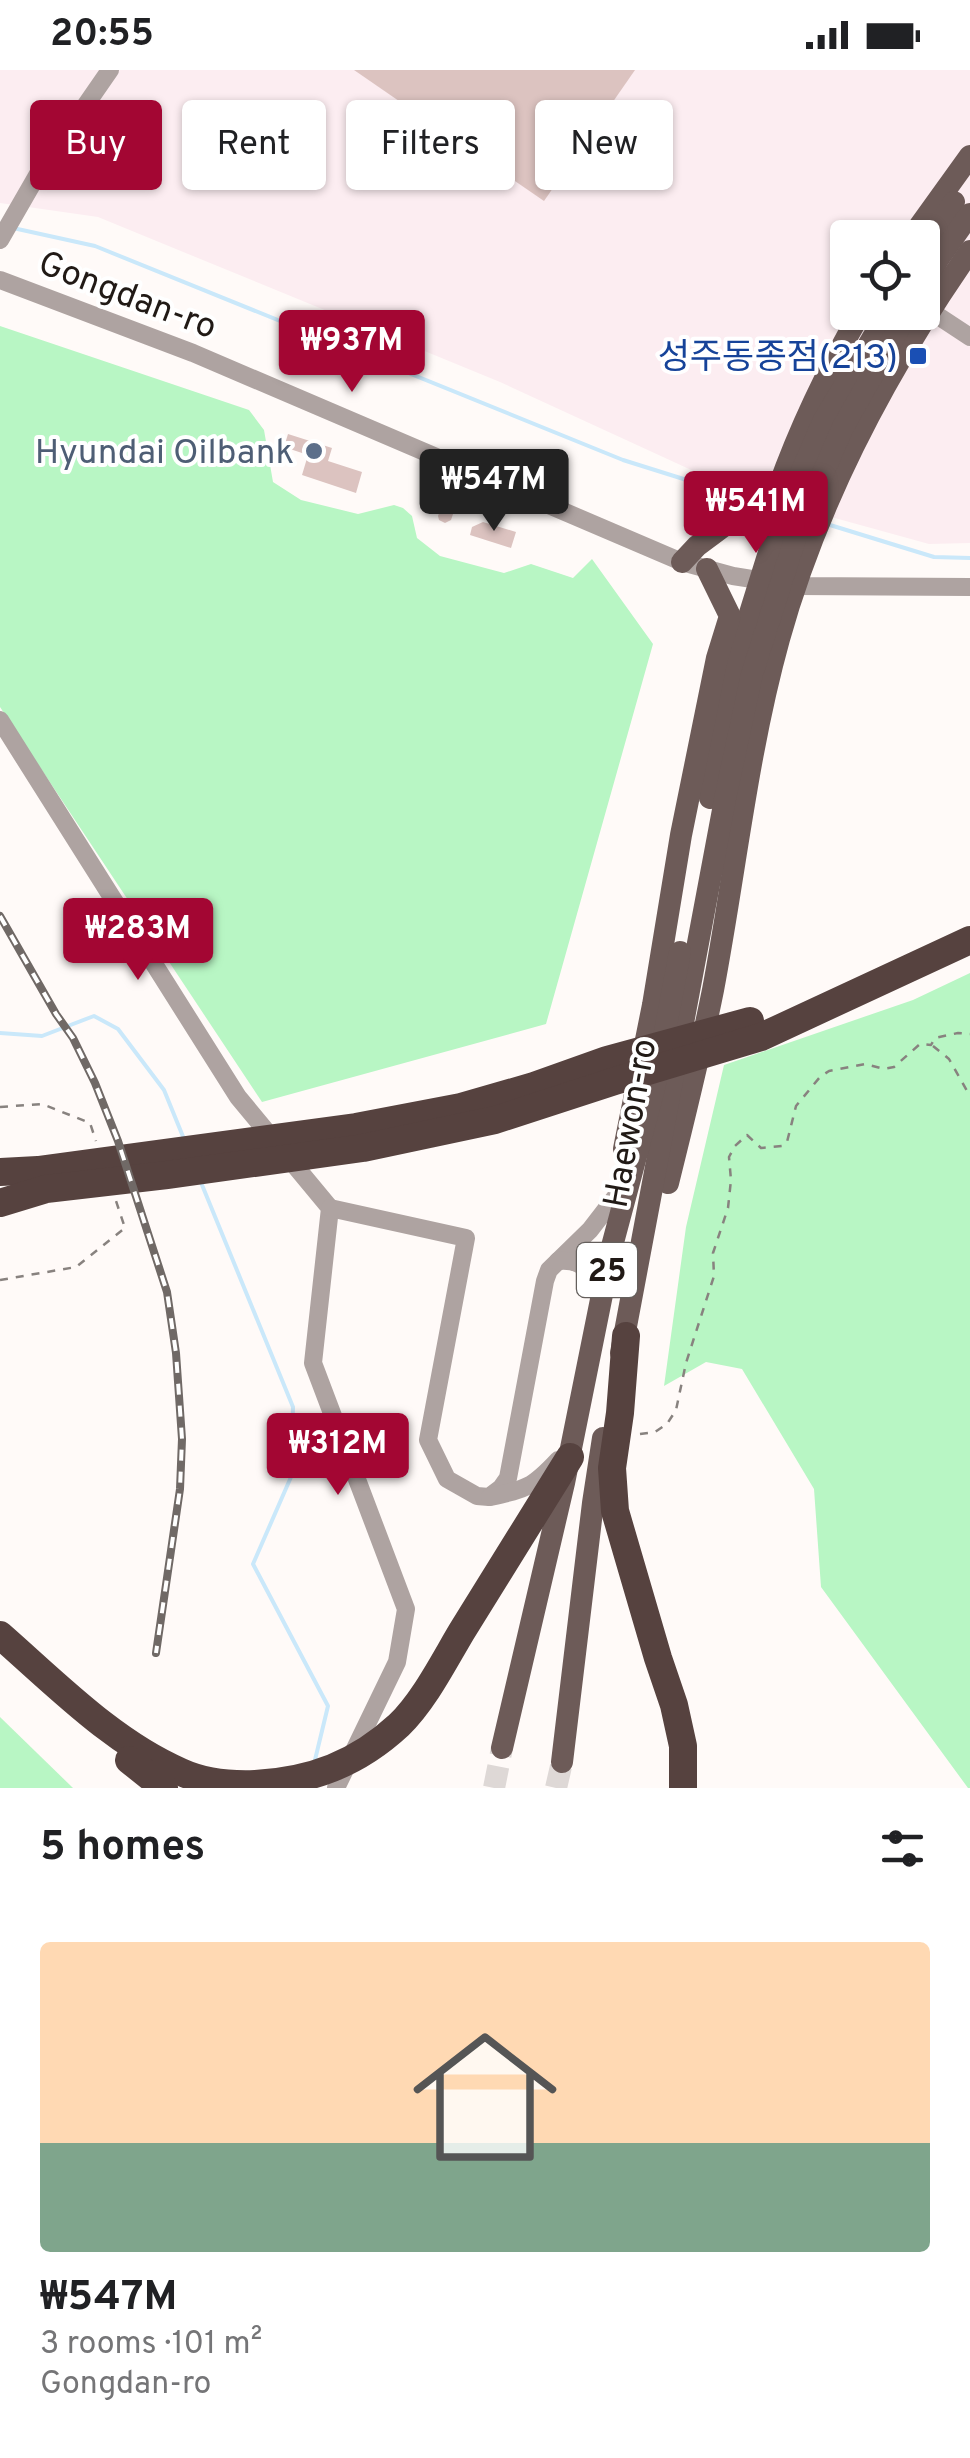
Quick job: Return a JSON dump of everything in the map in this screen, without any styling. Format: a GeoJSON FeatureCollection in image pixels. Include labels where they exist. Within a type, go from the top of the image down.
{"type":"FeatureCollection","features":[{"type":"Feature","properties":{"kind":"highway"},"geometry":{"type":"LineString","coordinates":[[759,1028],[970,922]]}},
{"type":"Feature","properties":{"kind":"highway"},"geometry":{"type":"LineString","coordinates":[[0,1172],[42,1179],[168,1175],[359,1138],[495,1120],[611,1070],[759,1028],[970,940]]}},
{"type":"Feature","properties":{"kind":"highway"},"geometry":{"type":"LineString","coordinates":[[0,1191],[42,1179]]}},
{"type":"Feature","properties":{"kind":"highway"},"geometry":{"type":"LineString","coordinates":[[0,1203],[42,1179]]}},
{"type":"Feature","properties":{"kind":"highway"},"geometry":{"type":"LineString","coordinates":[[627,1329],[612,1468],[615,1511],[674,1705],[683,1746],[682,1788]]}},
{"type":"Feature","properties":{"kind":"highway"},"geometry":{"type":"LineString","coordinates":[[0,1635],[130,1744],[184,1774],[234,1784],[298,1780],[340,1767],[362,1755],[401,1723],[430,1684],[573,1443]]}},
{"type":"Feature","properties":{"kind":"highway"},"geometry":{"type":"LineString","coordinates":[[0,1647],[75,1716],[164,1788]]}},
{"type":"Feature","properties":{"kind":"main road"},"geometry":{"type":"LineString","coordinates":[[924,220],[970,156]]}},
{"type":"Feature","properties":{"kind":"main road"},"geometry":{"type":"LineString","coordinates":[[940,223],[970,178]]}},
{"type":"Feature","properties":{"kind":"main road","name":"25"},"geometry":{"type":"LineString","coordinates":[[940,257],[970,214]]}},
{"type":"Feature","properties":{"kind":"main road"},"geometry":{"type":"LineString","coordinates":[[940,283],[970,252]]}},
{"type":"Feature","properties":{"kind":"main road"},"geometry":{"type":"LineString","coordinates":[[690,554],[778,489],[796,439],[851,330]]}},
{"type":"Feature","properties":{"kind":"main road"},"geometry":{"type":"LineString","coordinates":[[719,793],[741,642],[775,533],[824,420],[877,330]]}},
{"type":"Feature","properties":{"kind":"main road","name":"25"},"geometry":{"type":"LineString","coordinates":[[719,793],[752,674],[798,533],[843,428],[903,330]]}},
{"type":"Feature","properties":{"kind":"main road"},"geometry":{"type":"LineString","coordinates":[[627,1329],[691,1093],[752,762],[799,576],[828,502],[910,330]]}},
{"type":"Feature","properties":{"kind":"main road"},"geometry":{"type":"LineString","coordinates":[[611,1250],[624,1148],[681,835],[730,616],[707,569]]}},
{"type":"Feature","properties":{"kind":"main road"},"geometry":{"type":"LineString","coordinates":[[720,648],[737,627],[762,630],[770,643],[771,675]]}},
{"type":"Feature","properties":{"kind":"main road","name":"Haewon-ro"},"geometry":{"type":"LineString","coordinates":[[502,1748],[573,1443],[611,1250],[654,1089],[719,793]]}},
{"type":"Feature","properties":{"kind":"main road","name":"Haewon-ro"},"geometry":{"type":"LineString","coordinates":[[562,1762],[608,1409],[627,1329],[719,793]]}},
{"type":"Feature","properties":{"kind":"street"},"geometry":{"type":"LineString","coordinates":[[0,240],[38,174],[110,70]]}},
{"type":"Feature","properties":{"kind":"street","name":"Gongdan-ro"},"geometry":{"type":"LineString","coordinates":[[0,280],[690,554],[707,569],[733,576],[799,576],[970,587]]}},
{"type":"Feature","properties":{"kind":"street"},"geometry":{"type":"LineString","coordinates":[[940,317],[970,337]]}},
{"type":"Feature","properties":{"kind":"street"},"geometry":{"type":"LineString","coordinates":[[0,720],[238,1097],[330,1208],[466,1238],[428,1440],[447,1479],[477,1496],[526,1488],[544,1475],[573,1443]]}},
{"type":"Feature","properties":{"kind":"street"},"geometry":{"type":"LineString","coordinates":[[489,1497],[508,1478],[549,1270],[583,1238],[617,1194]]}},
{"type":"Feature","properties":{"kind":"street"},"geometry":{"type":"LineString","coordinates":[[330,1208],[313,1363],[406,1609],[397,1662],[336,1788]]}},
{"type":"Feature","properties":{"kind":"street"},"geometry":{"type":"LineString","coordinates":[[558,1261],[573,1260],[586,1267],[599,1290],[600,1304]]}},
{"type":"Feature","properties":{"kind":"path"},"geometry":{"type":"LineString","coordinates":[[931,1045],[935,1038],[970,1034]]}},
{"type":"Feature","properties":{"kind":"path"},"geometry":{"type":"LineString","coordinates":[[616,1438],[655,1432],[676,1410],[686,1363],[714,1276],[713,1253],[728,1208],[730,1157],[735,1146],[748,1135],[761,1148],[782,1146],[787,1142],[796,1106],[820,1076],[865,1064],[884,1069],[894,1067],[920,1044],[931,1045],[949,1059],[970,1096]]}},
{"type":"Feature","properties":{"kind":"shaded area"},"geometry":{"type":"Polygon","coordinates":[[[0,70],[970,70],[970,543],[929,544],[737,491],[500,382],[98,217],[0,203],[0,70]]]}},
{"type":"Feature","properties":{"kind":"green space"},"geometry":{"type":"Polygon","coordinates":[[[0,326],[249,410],[264,430],[273,482],[301,500],[358,514],[394,505],[403,508],[412,516],[417,538],[440,556],[504,573],[531,564],[573,578],[592,559],[653,644],[546,1024],[262,1102],[0,707],[0,326]]]}},
{"type":"Feature","properties":{"kind":"green space"},"geometry":{"type":"Polygon","coordinates":[[[970,973],[968,1788],[821,1587],[814,1489],[742,1369],[706,1362],[664,1386],[686,1227],[724,1065],[913,1000],[970,973]]]}},
{"type":"Feature","properties":{"kind":"green space"},"geometry":{"type":"Polygon","coordinates":[[[0,1717],[73,1788],[0,1788],[0,1717]]]}},
{"type":"Feature","properties":{"kind":"building"},"geometry":{"type":"Polygon","coordinates":[[[354,70],[635,70],[614,100],[535,100],[535,190],[552,190],[544,201],[515,181],[515,100],[398,100],[354,70]]]}},
{"type":"Feature","properties":{"kind":"building"},"geometry":{"type":"Polygon","coordinates":[[[288,434],[332,448],[328,461],[362,472],[356,493],[302,475],[308,455],[284,447],[288,434]]]}},
{"type":"Feature","properties":{"kind":"building"},"geometry":{"type":"Polygon","coordinates":[[[435,484],[465,496],[469,503],[465,511],[454,511],[445,523],[439,520],[442,505],[431,501],[427,494],[435,484]]]}},
{"type":"Feature","properties":{"kind":"building"},"geometry":{"type":"Polygon","coordinates":[[[483,522],[516,532],[511,548],[470,535],[472,527],[483,522]]]}},
{"type":"Feature","properties":{"kind":"waterway"},"geometry":{"type":"LineString","coordinates":[[13,228],[95,246],[623,460],[744,498]]}},
{"type":"Feature","properties":{"kind":"waterway"},"geometry":{"type":"LineString","coordinates":[[830,525],[934,557],[970,558]]}},
{"type":"Feature","properties":{"kind":"waterway"},"geometry":{"type":"LineString","coordinates":[[0,1033],[42,1036],[94,1016],[118,1029],[164,1090],[184,1139]]}},
{"type":"Feature","properties":{"kind":"waterway"},"geometry":{"type":"LineString","coordinates":[[200,1180],[293,1407],[291,1477],[253,1564],[328,1706],[314,1764]]}},
{"type":"Feature","properties":{"kind":"tunnel"},"geometry":{"type":"LineString","coordinates":[[494,1788],[502,1748]]}},
{"type":"Feature","properties":{"kind":"tunnel"},"geometry":{"type":"LineString","coordinates":[[556,1788],[562,1762]]}},
{"type":"Feature","properties":{"kind":"railway"},"geometry":{"type":"LineString","coordinates":[[0,916],[73,1038],[95,1083],[167,1292],[182,1439],[180,1489],[156,1653]]}},
{"type":"Feature","properties":{"kind":"place","name":"성주동종점(213)"},"geometry":{"type":"Point","coordinates":[918,356]}},
{"type":"Feature","properties":{"kind":"place","name":"Hyundai Oilbank"},"geometry":{"type":"Point","coordinates":[314,451]}}]}
